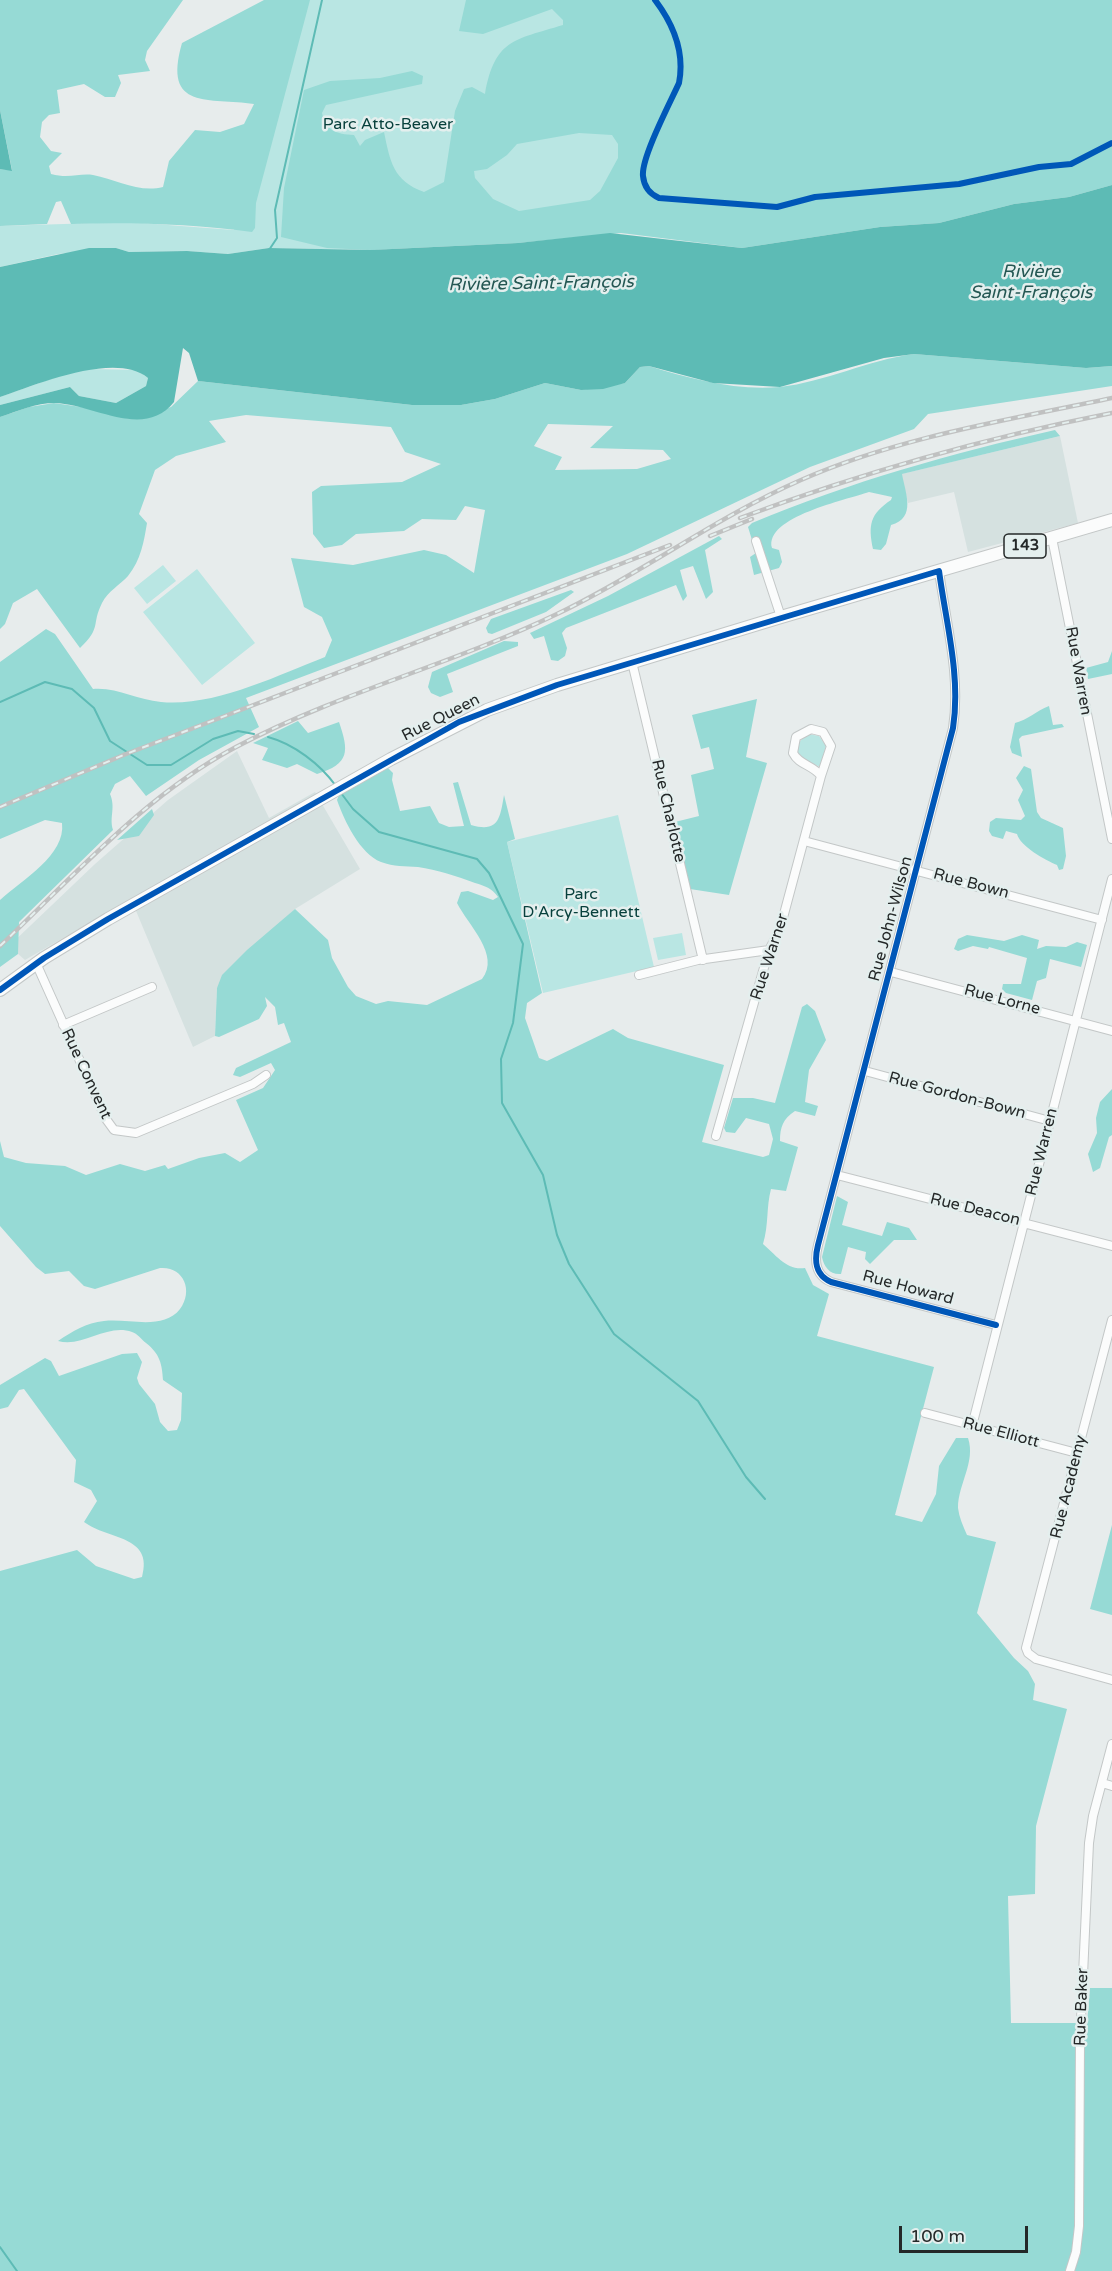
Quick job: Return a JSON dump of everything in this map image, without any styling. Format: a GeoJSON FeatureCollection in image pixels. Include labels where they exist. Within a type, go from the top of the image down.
{"type":"FeatureCollection","features":[{"type":"Feature","properties":{"kind":"main road","name":"Rue Queen"},"geometry":{"type":"LineString","coordinates":[[0,990],[36,963],[168,885],[459,722],[524,696],[781,616],[1112,520]]}},
{"type":"Feature","properties":{"kind":"street","name":"Rue Warren"},"geometry":{"type":"LineString","coordinates":[[1052,538],[1112,839]]}},
{"type":"Feature","properties":{"kind":"street"},"geometry":{"type":"LineString","coordinates":[[756,541],[781,616]]}},
{"type":"Feature","properties":{"kind":"street","name":"Rue John-Wilson"},"geometry":{"type":"LineString","coordinates":[[818,1270],[816,1255],[891,972],[955,714],[954,674],[939,571]]}},
{"type":"Feature","properties":{"kind":"street","name":"Rue Charlotte"},"geometry":{"type":"LineString","coordinates":[[633,662],[703,960]]}},
{"type":"Feature","properties":{"kind":"street","name":"Rue Warner"},"geometry":{"type":"LineString","coordinates":[[716,1136],[769,950],[780,929],[821,776],[831,752],[830,740],[818,730],[804,730],[796,737],[793,753],[797,761],[813,767],[821,776]]}},
{"type":"Feature","properties":{"kind":"street","name":"Rue Bown"},"geometry":{"type":"LineString","coordinates":[[804,842],[1102,920]]}},
{"type":"Feature","properties":{"kind":"street","name":"Rue Warren"},"geometry":{"type":"LineString","coordinates":[[972,1426],[1112,879]]}},
{"type":"Feature","properties":{"kind":"street"},"geometry":{"type":"LineString","coordinates":[[639,975],[703,960],[769,950]]}},
{"type":"Feature","properties":{"kind":"street","name":"Rue Convent"},"geometry":{"type":"LineString","coordinates":[[36,963],[106,1119],[114,1130],[121,1133],[142,1130],[258,1081],[266,1074]]}},
{"type":"Feature","properties":{"kind":"street","name":"Rue Lorne"},"geometry":{"type":"LineString","coordinates":[[891,972],[1112,1031]]}},
{"type":"Feature","properties":{"kind":"street"},"geometry":{"type":"LineString","coordinates":[[63,1026],[152,987]]}},
{"type":"Feature","properties":{"kind":"street","name":"Rue Gordon-Bown"},"geometry":{"type":"LineString","coordinates":[[865,1071],[1050,1121]]}},
{"type":"Feature","properties":{"kind":"street","name":"Rue Deacon"},"geometry":{"type":"LineString","coordinates":[[837,1175],[1112,1246]]}},
{"type":"Feature","properties":{"kind":"street","name":"Rue Howard"},"geometry":{"type":"LineString","coordinates":[[818,1270],[824,1279],[831,1282],[996,1325]]}},
{"type":"Feature","properties":{"kind":"street","name":"Rue Academy"},"geometry":{"type":"LineString","coordinates":[[1112,1320],[1027,1641],[1028,1653],[1036,1659],[1112,1680]]}},
{"type":"Feature","properties":{"kind":"street","name":"Rue Elliott"},"geometry":{"type":"LineString","coordinates":[[925,1413],[1077,1453]]}},
{"type":"Feature","properties":{"kind":"street","name":"Rue Baker"},"geometry":{"type":"LineString","coordinates":[[1070,2271],[1076,2252],[1079,2226],[1080,2041],[1089,1843],[1112,1744]]}},
{"type":"Feature","properties":{"kind":"street"},"geometry":{"type":"LineString","coordinates":[[1102,1783],[1112,1786]]}},
{"type":"Feature","properties":{"kind":"shaded area"},"geometry":{"type":"Polygon","coordinates":[[[0,0],[183,0],[147,51],[145,60],[150,71],[118,75],[121,83],[115,97],[105,97],[84,84],[57,90],[60,113],[49,115],[42,122],[40,137],[51,151],[62,153],[49,166],[51,174],[93,175],[137,187],[154,188],[163,187],[169,161],[195,130],[220,132],[244,124],[254,104],[207,100],[194,97],[184,91],[179,81],[178,65],[182,43],[264,0],[310,0],[256,203],[255,228],[252,232],[162,224],[71,224],[61,201],[56,202],[47,224],[0,226],[0,169],[12,170],[0,110],[0,0]]]}},
{"type":"Feature","properties":{"kind":"shaded area"},"geometry":{"type":"Polygon","coordinates":[[[466,0],[1112,0],[1112,185],[1069,197],[1014,204],[939,223],[880,227],[742,248],[621,233],[518,243],[371,250],[327,248],[281,237],[284,188],[304,90],[330,81],[380,78],[412,71],[423,76],[422,84],[326,105],[322,113],[329,128],[342,134],[354,135],[360,146],[365,140],[384,132],[391,161],[399,176],[424,192],[444,182],[455,111],[464,89],[472,87],[485,94],[495,62],[509,44],[563,25],[563,20],[552,9],[483,34],[459,31],[466,0]],[[579,133],[517,144],[507,155],[487,169],[474,171],[475,178],[493,199],[519,211],[590,200],[600,191],[618,158],[618,144],[612,135],[579,133]]]}},
{"type":"Feature","properties":{"kind":"shaded area"},"geometry":{"type":"Polygon","coordinates":[[[914,354],[1086,368],[1112,366],[1112,386],[928,414],[914,429],[810,467],[627,554],[246,698],[259,727],[199,760],[146,796],[130,776],[115,784],[110,794],[113,830],[19,922],[18,954],[0,967],[0,900],[50,856],[61,835],[62,823],[45,820],[0,839],[0,662],[46,629],[55,634],[93,689],[110,690],[161,702],[202,700],[223,695],[266,681],[325,657],[332,640],[322,617],[304,607],[291,558],[353,565],[424,550],[446,555],[474,573],[485,510],[465,506],[456,520],[422,519],[404,531],[356,534],[342,545],[324,548],[313,534],[312,492],[321,486],[402,482],[441,464],[405,452],[391,427],[246,415],[209,421],[226,442],[176,456],[155,470],[139,514],[147,523],[139,557],[128,576],[105,599],[99,610],[94,630],[80,648],[37,589],[13,603],[5,624],[0,629],[0,417],[29,407],[54,403],[88,408],[129,419],[171,407],[198,381],[412,405],[461,405],[495,399],[545,383],[581,390],[625,383],[640,367],[649,366],[714,383],[763,388],[813,381],[914,354]],[[548,424],[534,446],[562,457],[555,470],[637,469],[671,459],[663,450],[590,448],[613,426],[548,424]]]}},
{"type":"Feature","properties":{"kind":"shaded area"},"geometry":{"type":"Polygon","coordinates":[[[1055,430],[1060,436],[902,474],[907,496],[907,511],[899,522],[891,525],[886,544],[881,550],[873,549],[872,521],[892,497],[869,492],[809,511],[781,527],[773,537],[772,548],[779,550],[782,562],[779,568],[754,575],[750,557],[756,553],[748,527],[752,523],[826,494],[902,470],[978,448],[1055,430]]]}},
{"type":"Feature","properties":{"kind":"shaded area"},"geometry":{"type":"Polygon","coordinates":[[[1060,436],[1078,523],[968,552],[954,492],[908,503],[901,474],[1060,436]]]}},
{"type":"Feature","properties":{"kind":"shaded area"},"geometry":{"type":"Polygon","coordinates":[[[719,536],[722,539],[705,550],[713,592],[706,599],[693,566],[680,570],[687,596],[683,601],[676,585],[566,628],[562,633],[567,648],[565,656],[558,661],[551,660],[544,636],[534,639],[530,633],[608,596],[719,536]]]}},
{"type":"Feature","properties":{"kind":"shaded area"},"geometry":{"type":"Polygon","coordinates":[[[571,590],[574,592],[546,612],[492,634],[488,633],[486,628],[491,619],[571,590]]]}},
{"type":"Feature","properties":{"kind":"shaded area"},"geometry":{"type":"Polygon","coordinates":[[[504,641],[518,642],[518,646],[447,674],[453,692],[440,697],[431,693],[428,687],[432,672],[504,641]]]}},
{"type":"Feature","properties":{"kind":"shaded area"},"geometry":{"type":"Polygon","coordinates":[[[1112,651],[1112,674],[1088,679],[1086,668],[1108,662],[1112,651]]]}},
{"type":"Feature","properties":{"kind":"shaded area"},"geometry":{"type":"Polygon","coordinates":[[[757,699],[746,757],[767,763],[729,895],[690,889],[675,822],[699,816],[691,775],[714,769],[709,747],[701,749],[692,715],[757,699]]]}},
{"type":"Feature","properties":{"kind":"shaded area"},"geometry":{"type":"Polygon","coordinates":[[[1049,706],[1053,725],[1062,724],[1064,727],[1022,736],[1019,739],[1022,757],[1012,753],[1010,747],[1015,723],[1049,706]]]}},
{"type":"Feature","properties":{"kind":"shaded area"},"geometry":{"type":"Polygon","coordinates":[[[298,721],[308,733],[339,722],[345,749],[341,761],[336,766],[317,774],[297,764],[287,768],[262,760],[268,748],[253,743],[298,721]]]}},
{"type":"Feature","properties":{"kind":"shaded area"},"geometry":{"type":"Polygon","coordinates":[[[237,751],[269,818],[315,792],[360,869],[295,909],[217,988],[215,1036],[193,1047],[131,899],[25,960],[9,946],[95,864],[168,800],[237,751]]]}},
{"type":"Feature","properties":{"kind":"shaded area"},"geometry":{"type":"Polygon","coordinates":[[[1024,766],[1031,769],[1037,812],[1041,818],[1063,828],[1066,856],[1063,869],[1059,870],[1057,865],[1028,848],[1017,834],[1006,831],[1003,839],[992,836],[989,831],[990,822],[996,818],[1021,820],[1025,816],[1018,800],[1023,790],[1016,778],[1024,766]]]}},
{"type":"Feature","properties":{"kind":"shaded area"},"geometry":{"type":"Polygon","coordinates":[[[388,768],[393,773],[392,780],[400,811],[430,806],[439,823],[449,827],[464,826],[453,783],[458,782],[471,825],[487,827],[493,825],[499,817],[504,795],[515,839],[507,842],[542,993],[527,1003],[525,1018],[539,1058],[547,1061],[613,1029],[628,1038],[724,1065],[702,1142],[763,1157],[769,1155],[773,1139],[769,1124],[746,1118],[735,1133],[726,1132],[724,1128],[733,1098],[753,1098],[775,1103],[802,1007],[807,1004],[815,1011],[826,1040],[809,1070],[805,1102],[818,1106],[815,1116],[795,1111],[783,1124],[780,1141],[798,1147],[786,1191],[771,1189],[763,1244],[787,1265],[805,1268],[813,1285],[829,1294],[817,1336],[934,1367],[895,1515],[922,1522],[936,1494],[939,1466],[956,1438],[968,1438],[970,1456],[959,1499],[959,1515],[967,1535],[996,1542],[977,1613],[1014,1658],[1028,1671],[1035,1684],[1033,1700],[1067,1709],[1036,1826],[1035,1894],[1008,1896],[1011,2023],[1087,2023],[1090,1988],[1112,1988],[1112,2271],[0,2271],[0,1571],[77,1550],[96,1566],[134,1579],[142,1577],[144,1563],[141,1553],[127,1540],[84,1522],[97,1501],[91,1490],[74,1482],[76,1460],[24,1389],[19,1390],[8,1407],[0,1409],[0,1385],[45,1358],[51,1361],[59,1376],[122,1354],[137,1353],[142,1362],[137,1378],[139,1384],[155,1404],[160,1422],[168,1431],[177,1430],[181,1420],[182,1393],[163,1380],[157,1355],[136,1334],[123,1330],[77,1341],[58,1341],[80,1328],[97,1322],[164,1320],[173,1316],[180,1309],[184,1302],[186,1287],[180,1275],[168,1268],[160,1268],[95,1289],[84,1286],[69,1271],[45,1274],[36,1267],[0,1226],[0,1141],[4,1157],[26,1163],[65,1166],[86,1175],[120,1164],[145,1171],[165,1165],[168,1169],[199,1158],[225,1153],[240,1162],[258,1150],[236,1100],[263,1088],[275,1070],[271,1063],[240,1077],[233,1075],[236,1068],[291,1042],[284,1023],[278,1025],[275,1007],[265,997],[267,1006],[259,1019],[219,1037],[215,1036],[217,988],[222,975],[295,909],[328,940],[332,958],[348,987],[356,996],[376,1004],[388,1001],[427,1005],[482,979],[487,970],[488,960],[485,950],[457,903],[461,892],[468,891],[493,900],[498,897],[496,894],[485,886],[447,873],[418,867],[395,866],[373,858],[354,836],[344,817],[337,800],[339,795],[388,768]]]}},
{"type":"Feature","properties":{"kind":"shaded area"},"geometry":{"type":"Polygon","coordinates":[[[152,809],[154,815],[139,836],[117,840],[152,809]]]}},
{"type":"Feature","properties":{"kind":"shaded area"},"geometry":{"type":"Polygon","coordinates":[[[967,935],[1004,941],[1022,935],[1039,940],[1037,949],[1046,946],[1066,947],[1077,942],[1087,945],[1081,967],[1050,959],[1046,978],[1037,981],[1032,1000],[1006,993],[1002,989],[1003,984],[1021,984],[1027,958],[989,947],[988,949],[973,946],[958,951],[954,949],[958,939],[967,935]]]}},
{"type":"Feature","properties":{"kind":"shaded area"},"geometry":{"type":"Polygon","coordinates":[[[1112,1089],[1112,1135],[1109,1137],[1100,1168],[1093,1172],[1088,1154],[1097,1133],[1096,1118],[1100,1102],[1112,1089]]]}},
{"type":"Feature","properties":{"kind":"shaded area"},"geometry":{"type":"Polygon","coordinates":[[[837,1196],[848,1202],[842,1225],[882,1236],[887,1222],[909,1228],[917,1240],[894,1240],[870,1264],[865,1259],[866,1252],[848,1247],[841,1274],[831,1272],[824,1264],[822,1257],[837,1196]]]}},
{"type":"Feature","properties":{"kind":"shaded area"},"geometry":{"type":"Polygon","coordinates":[[[1112,1525],[1112,1615],[1090,1609],[1112,1525]]]}},
{"type":"Feature","properties":{"kind":"green space","name":"Parc Atto-Beaver"},"geometry":{"type":"Polygon","coordinates":[[[290,0],[667,0],[610,233],[371,250],[269,248],[228,254],[187,251],[129,252],[116,248],[58,254],[0,267],[0,226],[128,222],[234,230],[290,0]]]}},
{"type":"Feature","properties":{"kind":"green space"},"geometry":{"type":"Polygon","coordinates":[[[91,369],[138,370],[148,378],[146,386],[116,403],[79,396],[70,387],[0,405],[0,397],[67,373],[91,369]]]}},
{"type":"Feature","properties":{"kind":"green space"},"geometry":{"type":"Polygon","coordinates":[[[163,565],[176,581],[147,604],[134,588],[163,565]]]}},
{"type":"Feature","properties":{"kind":"green space"},"geometry":{"type":"Polygon","coordinates":[[[197,569],[255,643],[202,685],[143,612],[197,569]]]}},
{"type":"Feature","properties":{"kind":"green space"},"geometry":{"type":"Polygon","coordinates":[[[808,734],[819,736],[826,746],[820,767],[798,756],[798,743],[808,734]]]}},
{"type":"Feature","properties":{"kind":"green space","name":"Parc D'Arcy-Bennett"},"geometry":{"type":"Polygon","coordinates":[[[618,815],[654,967],[543,993],[507,842],[618,815]]]}},
{"type":"Feature","properties":{"kind":"green space"},"geometry":{"type":"Polygon","coordinates":[[[682,933],[686,955],[658,960],[653,938],[682,933]]]}},
{"type":"Feature","properties":{"kind":"water"},"geometry":{"type":"Polygon","coordinates":[[[0,110],[12,171],[0,169],[0,110]]]}},
{"type":"Feature","properties":{"kind":"water","name":"Rivière Saint-François"},"geometry":{"type":"Polygon","coordinates":[[[1112,185],[1112,366],[1086,368],[914,354],[884,358],[780,387],[713,383],[649,366],[640,367],[625,383],[603,389],[581,390],[545,383],[495,399],[461,405],[412,405],[198,381],[189,353],[183,348],[174,402],[162,413],[148,418],[133,419],[70,405],[48,403],[0,417],[0,405],[70,387],[79,396],[116,403],[146,386],[148,378],[134,371],[116,368],[96,369],[54,379],[0,397],[0,267],[89,248],[116,248],[129,252],[187,251],[228,254],[269,248],[371,250],[518,243],[610,233],[742,248],[880,227],[939,223],[1014,204],[1069,197],[1112,185]]]}},
{"type":"Feature","properties":{"kind":"waterway"},"geometry":{"type":"LineString","coordinates":[[269,250],[277,238],[275,210],[322,0]]}},
{"type":"Feature","properties":{"kind":"waterway"},"geometry":{"type":"LineString","coordinates":[[0,702],[45,682],[72,689],[94,708],[110,741],[147,765],[171,765],[213,739],[238,731],[254,734]]}},
{"type":"Feature","properties":{"kind":"waterway"},"geometry":{"type":"LineString","coordinates":[[268,737],[306,756],[336,786]]}},
{"type":"Feature","properties":{"kind":"waterway"},"geometry":{"type":"LineString","coordinates":[[341,793],[353,809],[379,832],[477,859],[489,873],[523,944],[513,1023],[501,1059],[502,1103],[543,1175],[557,1235],[569,1264],[614,1334],[698,1401],[746,1477],[765,1499]]}},
{"type":"Feature","properties":{"kind":"waterway"},"geometry":{"type":"LineString","coordinates":[[0,2247],[17,2271]]}},
{"type":"Feature","properties":{"kind":"railway"},"geometry":{"type":"LineString","coordinates":[[0,946],[83,865],[141,813],[203,766],[236,747],[315,710],[518,632],[557,614],[619,581],[739,511],[801,480],[838,465],[954,431],[1112,398]]}},
{"type":"Feature","properties":{"kind":"railway"},"geometry":{"type":"LineString","coordinates":[[740,518],[831,486],[970,445],[1112,413]]}},
{"type":"Feature","properties":{"kind":"railway"},"geometry":{"type":"LineString","coordinates":[[710,536],[752,519]]}},
{"type":"Feature","properties":{"kind":"railway"},"geometry":{"type":"LineString","coordinates":[[0,807],[126,754],[670,545]]}},
{"type":"Feature","properties":{"kind":"cycle path"},"geometry":{"type":"LineString","coordinates":[[655,0],[673,29],[680,60],[679,83],[651,144],[644,168],[643,176],[646,187],[659,198],[777,207],[815,197],[959,184],[1039,167],[1071,164],[1112,143]]}},
{"type":"Feature","properties":{"kind":"cycle path"},"geometry":{"type":"LineString","coordinates":[[0,990],[44,958],[108,919],[459,722],[557,685],[939,571],[954,669],[953,728],[818,1245],[816,1262],[822,1276],[831,1282],[996,1325]]}}]}
